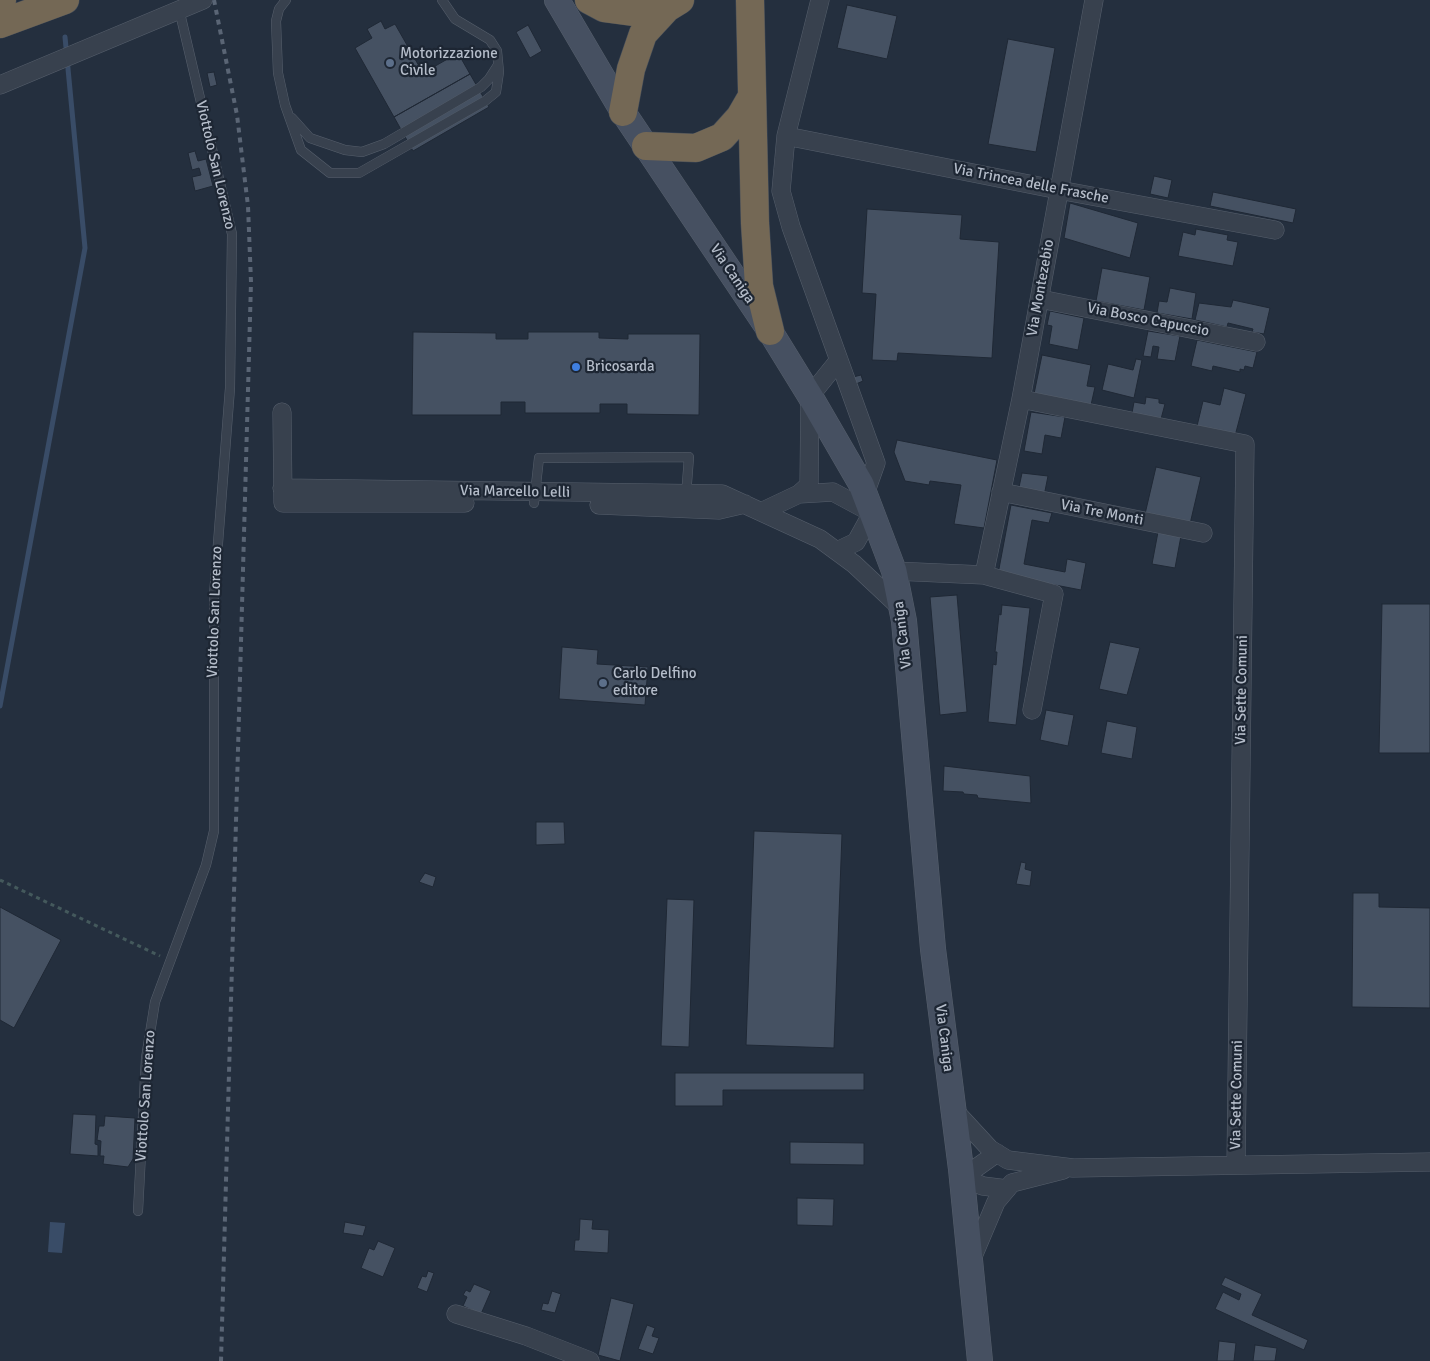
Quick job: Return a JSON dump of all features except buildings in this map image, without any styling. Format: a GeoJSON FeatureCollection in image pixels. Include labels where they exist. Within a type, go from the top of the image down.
{"type":"FeatureCollection","features":[{"type":"Feature","properties":{"kind":"highway"},"geometry":{"type":"LineString","coordinates":[[0,24],[65,0]]}},
{"type":"Feature","properties":{"kind":"highway"},"geometry":{"type":"LineString","coordinates":[[589,0],[604,8],[634,12],[674,4]]}},
{"type":"Feature","properties":{"kind":"highway"},"geometry":{"type":"LineString","coordinates":[[750,0],[755,222],[759,286],[770,331]]}},
{"type":"Feature","properties":{"kind":"highway"},"geometry":{"type":"LineString","coordinates":[[623,112],[631,69],[643,34],[674,4]]}},
{"type":"Feature","properties":{"kind":"highway"},"geometry":{"type":"LineString","coordinates":[[646,146],[696,148],[722,137],[740,117],[752,98]]}},
{"type":"Feature","properties":{"kind":"street"},"geometry":{"type":"LineString","coordinates":[[0,85],[179,8],[203,0]]}},
{"type":"Feature","properties":{"kind":"street","name":"Via Caniga"},"geometry":{"type":"LineString","coordinates":[[557,0],[623,112],[770,331],[810,396],[868,504],[894,571],[902,609],[932,940],[962,1178],[980,1361]]}},
{"type":"Feature","properties":{"kind":"street"},"geometry":{"type":"LineString","coordinates":[[820,0],[786,136],[781,191],[791,228],[876,463],[868,504],[856,542],[837,551]]}},
{"type":"Feature","properties":{"kind":"street","name":"Via Montezebio"},"geometry":{"type":"LineString","coordinates":[[984,575],[1021,399],[1094,0]]}},
{"type":"Feature","properties":{"kind":"street","name":"Via Trincea delle Frasche"},"geometry":{"type":"LineString","coordinates":[[786,136],[1275,230]]}},
{"type":"Feature","properties":{"kind":"street","name":"Via Bosco Capuccio"},"geometry":{"type":"LineString","coordinates":[[1040,298],[1256,342]]}},
{"type":"Feature","properties":{"kind":"street"},"geometry":{"type":"LineString","coordinates":[[763,511],[799,494],[809,485],[810,396],[839,360]]}},
{"type":"Feature","properties":{"kind":"street","name":"Via Sette Comuni"},"geometry":{"type":"LineString","coordinates":[[1021,399],[1245,444],[1236,1165]]}},
{"type":"Feature","properties":{"kind":"street","name":"Via Marcello Lelli"},"geometry":{"type":"LineString","coordinates":[[282,412],[282,495],[534,497],[686,502],[719,510],[745,504],[820,539],[854,564],[902,609]]}},
{"type":"Feature","properties":{"kind":"street"},"geometry":{"type":"LineString","coordinates":[[799,494],[833,492],[868,504]]}},
{"type":"Feature","properties":{"kind":"street","name":"Via Tre Monti"},"geometry":{"type":"LineString","coordinates":[[1001,492],[1203,533]]}},
{"type":"Feature","properties":{"kind":"street"},"geometry":{"type":"LineString","coordinates":[[894,571],[984,575],[1054,594],[1032,710]]}},
{"type":"Feature","properties":{"kind":"street","name":"Via Sette Comuni"},"geometry":{"type":"LineString","coordinates":[[954,1110],[990,1149],[1008,1160],[1074,1168],[1430,1162]]}},
{"type":"Feature","properties":{"kind":"street"},"geometry":{"type":"LineString","coordinates":[[962,1178],[997,1153]]}},
{"type":"Feature","properties":{"kind":"street","name":"Via Sette Comuni"},"geometry":{"type":"LineString","coordinates":[[1007,1189],[1012,1183],[1074,1168]]}},
{"type":"Feature","properties":{"kind":"street"},"geometry":{"type":"LineString","coordinates":[[962,1178],[983,1186],[1007,1189]]}},
{"type":"Feature","properties":{"kind":"street"},"geometry":{"type":"LineString","coordinates":[[970,1263],[996,1202],[1007,1189]]}},
{"type":"Feature","properties":{"kind":"street"},"geometry":{"type":"LineString","coordinates":[[456,1314],[526,1336],[590,1361]]}},
{"type":"Feature","properties":{"kind":"lane"},"geometry":{"type":"LineString","coordinates":[[286,0],[280,9],[276,21],[278,73],[285,105],[301,150],[330,173],[359,173],[485,101],[496,92],[497,51],[490,40],[454,19],[442,0]]}},
{"type":"Feature","properties":{"kind":"lane","name":"Viottolo San Lorenzo"},"geometry":{"type":"LineString","coordinates":[[138,1212],[146,1058],[155,1002],[206,865],[214,831],[214,595],[230,388],[232,234],[179,8]]}},
{"type":"Feature","properties":{"kind":"lane"},"geometry":{"type":"LineString","coordinates":[[285,105],[293,120],[310,138],[345,150],[362,152],[384,144],[481,87],[497,69],[498,63]]}},
{"type":"Feature","properties":{"kind":"lane"},"geometry":{"type":"LineString","coordinates":[[534,497],[539,458],[689,457],[686,502]]}},
{"type":"Feature","properties":{"kind":"path"},"geometry":{"type":"LineString","coordinates":[[0,880],[170,961]]}},
{"type":"Feature","properties":{"kind":"water"},"geometry":{"type":"Polygon","coordinates":[[[50,1222],[65,1223],[62,1253],[48,1252],[50,1222]]]}},
{"type":"Feature","properties":{"kind":"waterway"},"geometry":{"type":"LineString","coordinates":[[0,706],[85,248],[65,37]]}},
{"type":"Feature","properties":{"kind":"railway"},"geometry":{"type":"LineString","coordinates":[[214,0],[237,115],[248,206],[251,282],[221,1361]]}},
{"type":"Feature","properties":{"kind":"place","name":"Motorizzazione Civile"},"geometry":{"type":"Point","coordinates":[390,63]}},
{"type":"Feature","properties":{"kind":"place","name":"Bricosarda"},"geometry":{"type":"Point","coordinates":[576,367]}},
{"type":"Feature","properties":{"kind":"place","name":"Carlo Delfino editore"},"geometry":{"type":"Point","coordinates":[603,683]}}]}
